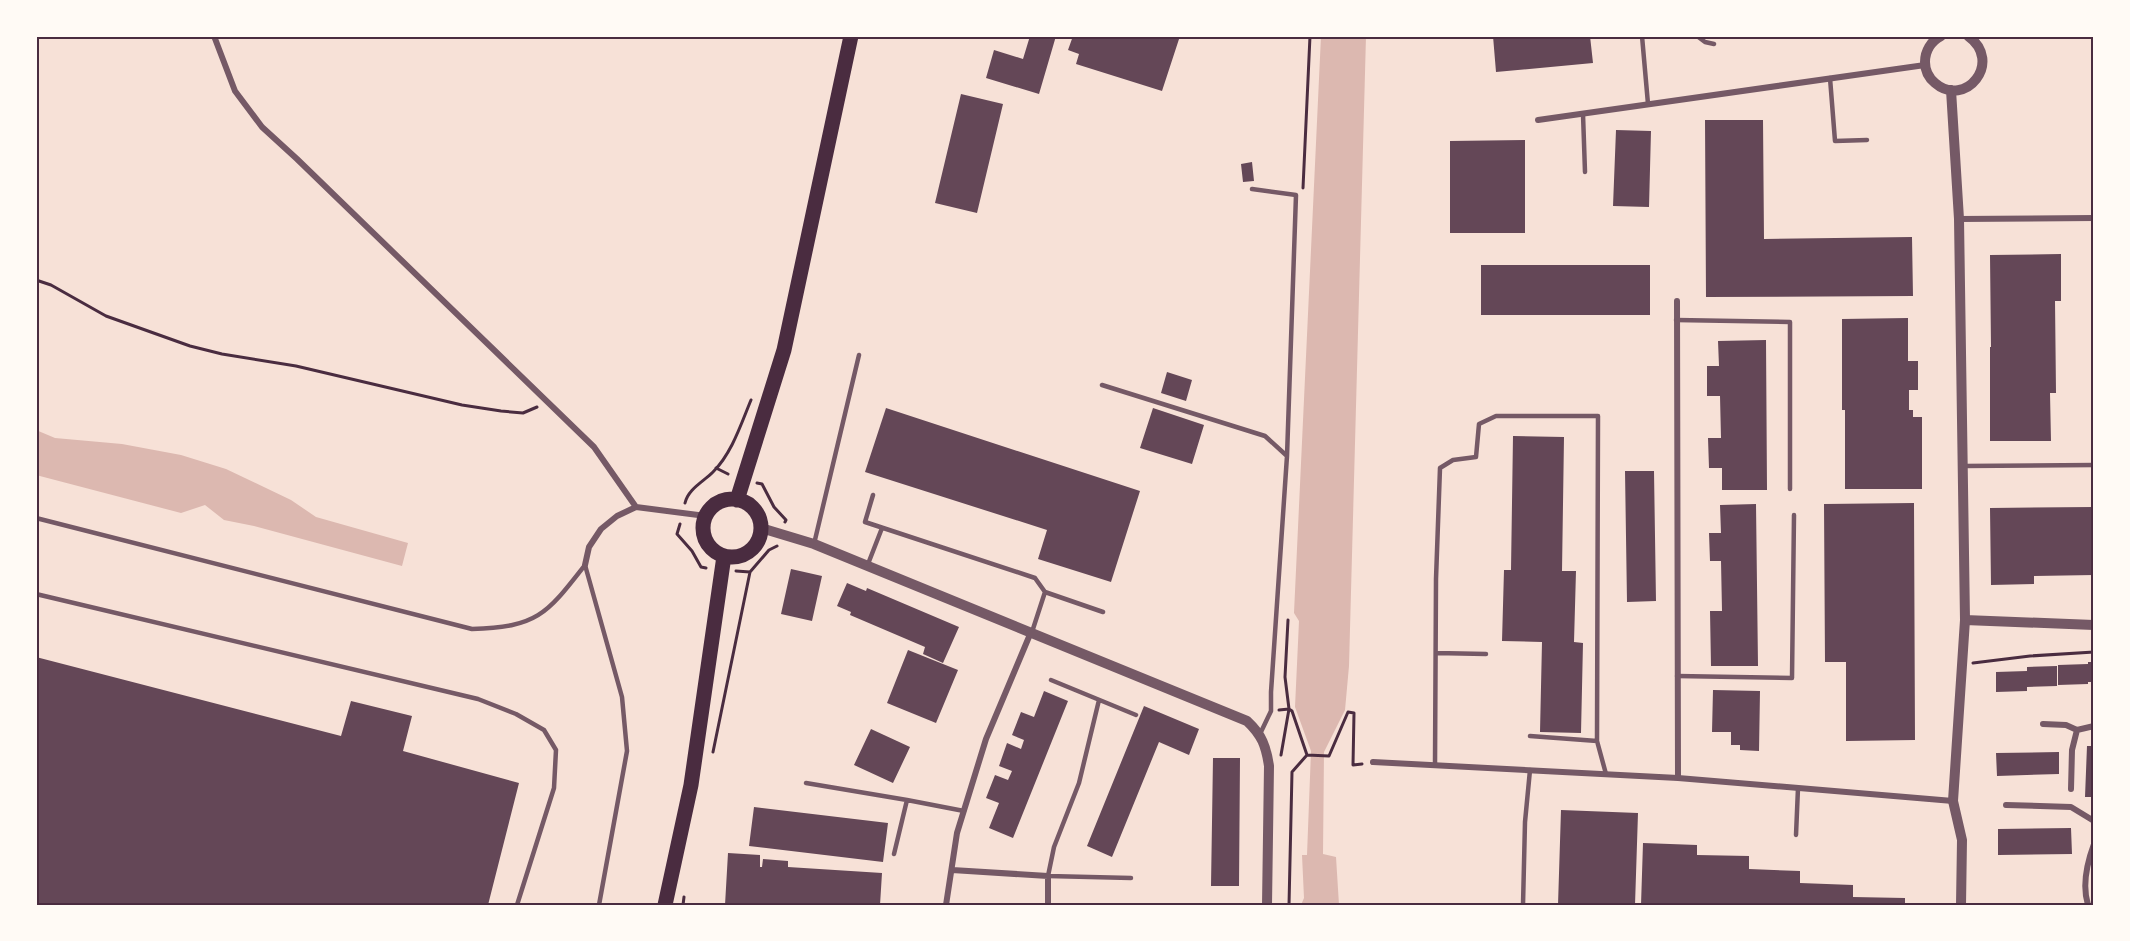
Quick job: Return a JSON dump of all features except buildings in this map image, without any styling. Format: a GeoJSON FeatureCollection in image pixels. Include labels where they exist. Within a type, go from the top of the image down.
{"type":"FeatureCollection","features":[{"type":"Feature","properties":{"kind":"main road"},"geometry":{"type":"LineString","coordinates":[[737,500],[784,350],[851,36]]}},
{"type":"Feature","properties":{"kind":"main road"},"geometry":{"type":"LineString","coordinates":[[665,905],[691,786],[723,564],[708,545],[703,525],[706,516],[720,502],[737,500],[754,509],[761,528],[759,538],[754,548],[745,555],[723,564]]}},
{"type":"Feature","properties":{"kind":"street"},"geometry":{"type":"LineString","coordinates":[[214,36],[235,91],[262,127],[594,447],[636,507]]}},
{"type":"Feature","properties":{"kind":"street"},"geometry":{"type":"LineString","coordinates":[[1941,36],[1930,45],[1925,65],[1933,81],[1951,90],[1961,90],[1970,85],[1978,78],[1982,69],[1983,59],[1980,49],[1968,36]]}},
{"type":"Feature","properties":{"kind":"street"},"geometry":{"type":"LineString","coordinates":[[1538,120],[1925,65]]}},
{"type":"Feature","properties":{"kind":"street"},"geometry":{"type":"LineString","coordinates":[[1951,90],[1959,219],[1965,620],[1953,801],[1962,840],[1960,905]]}},
{"type":"Feature","properties":{"kind":"street"},"geometry":{"type":"LineString","coordinates":[[1959,219],[2094,218]]}},
{"type":"Feature","properties":{"kind":"street"},"geometry":{"type":"LineString","coordinates":[[1677,301],[1678,778]]}},
{"type":"Feature","properties":{"kind":"street"},"geometry":{"type":"LineString","coordinates":[[585,565],[589,547],[601,529],[617,516],[636,507],[706,516]]}},
{"type":"Feature","properties":{"kind":"street"},"geometry":{"type":"LineString","coordinates":[[761,528],[814,544],[1247,721],[1260,734],[1266,748],[1269,766],[1267,905]]}},
{"type":"Feature","properties":{"kind":"street"},"geometry":{"type":"LineString","coordinates":[[1965,620],[2094,625]]}},
{"type":"Feature","properties":{"kind":"street"},"geometry":{"type":"LineString","coordinates":[[946,905],[957,833],[986,739],[1032,632]]}},
{"type":"Feature","properties":{"kind":"street"},"geometry":{"type":"LineString","coordinates":[[2043,724],[2066,725],[2077,730],[2094,726]]}},
{"type":"Feature","properties":{"kind":"street"},"geometry":{"type":"LineString","coordinates":[[2071,789],[2072,750],[2077,730]]}},
{"type":"Feature","properties":{"kind":"street"},"geometry":{"type":"LineString","coordinates":[[1373,762],[1678,778],[1953,801]]}},
{"type":"Feature","properties":{"kind":"street"},"geometry":{"type":"LineString","coordinates":[[2006,806],[2071,807],[2094,821]]}},
{"type":"Feature","properties":{"kind":"street"},"geometry":{"type":"LineString","coordinates":[[2088,905],[2086,875],[2094,844]]}},
{"type":"Feature","properties":{"kind":"street"},"geometry":{"type":"LineString","coordinates":[[952,870],[1048,876],[1048,905]]}},
{"type":"Feature","properties":{"kind":"lane"},"geometry":{"type":"LineString","coordinates":[[1642,36],[1648,104]]}},
{"type":"Feature","properties":{"kind":"lane"},"geometry":{"type":"LineString","coordinates":[[1697,36],[1705,42],[1714,44]]}},
{"type":"Feature","properties":{"kind":"lane"},"geometry":{"type":"LineString","coordinates":[[1830,78],[1834,141],[1867,140]]}},
{"type":"Feature","properties":{"kind":"lane"},"geometry":{"type":"LineString","coordinates":[[1582,114],[1585,172]]}},
{"type":"Feature","properties":{"kind":"lane"},"geometry":{"type":"LineString","coordinates":[[1252,189],[1296,195],[1287,456],[1271,711],[1260,734]]}},
{"type":"Feature","properties":{"kind":"lane"},"geometry":{"type":"LineString","coordinates":[[1676,320],[1790,322],[1790,489]]}},
{"type":"Feature","properties":{"kind":"lane"},"geometry":{"type":"LineString","coordinates":[[814,544],[859,355]]}},
{"type":"Feature","properties":{"kind":"lane"},"geometry":{"type":"LineString","coordinates":[[1102,385],[1265,436],[1287,456]]}},
{"type":"Feature","properties":{"kind":"lane"},"geometry":{"type":"LineString","coordinates":[[1435,765],[1440,468],[1453,460],[1476,457],[1479,424],[1496,416],[1598,416],[1597,741],[1606,774]]}},
{"type":"Feature","properties":{"kind":"lane"},"geometry":{"type":"LineString","coordinates":[[1963,466],[2094,465]]}},
{"type":"Feature","properties":{"kind":"lane"},"geometry":{"type":"LineString","coordinates":[[873,495],[865,522],[1035,578],[1045,592],[1103,612]]}},
{"type":"Feature","properties":{"kind":"lane"},"geometry":{"type":"LineString","coordinates":[[1677,676],[1792,678],[1794,515]]}},
{"type":"Feature","properties":{"kind":"lane"},"geometry":{"type":"LineString","coordinates":[[36,518],[472,629],[502,628],[531,620],[556,602],[585,565]]}},
{"type":"Feature","properties":{"kind":"lane"},"geometry":{"type":"LineString","coordinates":[[868,566],[882,528]]}},
{"type":"Feature","properties":{"kind":"lane"},"geometry":{"type":"LineString","coordinates":[[585,565],[622,697],[627,751],[599,905]]}},
{"type":"Feature","properties":{"kind":"lane"},"geometry":{"type":"LineString","coordinates":[[1032,632],[1045,592]]}},
{"type":"Feature","properties":{"kind":"lane"},"geometry":{"type":"LineString","coordinates":[[36,594],[478,699],[516,714],[544,730],[556,750],[554,788],[517,905]]}},
{"type":"Feature","properties":{"kind":"lane"},"geometry":{"type":"LineString","coordinates":[[1436,653],[1486,654]]}},
{"type":"Feature","properties":{"kind":"lane"},"geometry":{"type":"LineString","coordinates":[[1051,680],[1136,715]]}},
{"type":"Feature","properties":{"kind":"lane"},"geometry":{"type":"LineString","coordinates":[[1099,700],[1079,783],[1054,847],[1048,876],[1131,878]]}},
{"type":"Feature","properties":{"kind":"lane"},"geometry":{"type":"LineString","coordinates":[[1530,736],[1597,741]]}},
{"type":"Feature","properties":{"kind":"lane"},"geometry":{"type":"LineString","coordinates":[[1523,905],[1530,770]]}},
{"type":"Feature","properties":{"kind":"lane"},"geometry":{"type":"LineString","coordinates":[[806,783],[964,811]]}},
{"type":"Feature","properties":{"kind":"lane"},"geometry":{"type":"LineString","coordinates":[[1796,835],[1798,788]]}},
{"type":"Feature","properties":{"kind":"lane"},"geometry":{"type":"LineString","coordinates":[[894,854],[907,800]]}},
{"type":"Feature","properties":{"kind":"path"},"geometry":{"type":"LineString","coordinates":[[36,280],[51,285],[106,316],[190,346],[222,354],[296,366],[441,400],[501,411],[523,412],[548,403]]}},
{"type":"Feature","properties":{"kind":"path"},"geometry":{"type":"LineString","coordinates":[[750,572],[723,564],[701,567],[692,551],[677,534],[687,495],[723,460],[740,429],[754,390]]}},
{"type":"Feature","properties":{"kind":"path"},"geometry":{"type":"LineString","coordinates":[[712,758],[750,572],[769,550],[781,544],[786,520],[774,507],[762,484],[742,482],[716,468]]}},
{"type":"Feature","properties":{"kind":"path"},"geometry":{"type":"LineString","coordinates":[[1963,664],[2030,656],[2094,652]]}},
{"type":"Feature","properties":{"kind":"path"},"geometry":{"type":"LineString","coordinates":[[1269,766],[1281,756],[1288,709]]}},
{"type":"Feature","properties":{"kind":"path"},"geometry":{"type":"LineString","coordinates":[[1307,755],[1329,756],[1348,712],[1354,712],[1353,765],[1373,762]]}},
{"type":"Feature","properties":{"kind":"path"},"geometry":{"type":"LineString","coordinates":[[683,905],[685,894]]}},
{"type":"Feature","properties":{"kind":"shaded area"},"geometry":{"type":"Polygon","coordinates":[[[1321,36],[1366,36],[1349,666],[1345,710],[1324,752],[1323,854],[1336,857],[1339,905],[1301,905],[1304,898],[1302,855],[1307,855],[1311,751],[1295,707],[1299,621],[1294,613],[1321,36]]]}},
{"type":"Feature","properties":{"kind":"shaded area"},"geometry":{"type":"Polygon","coordinates":[[[36,430],[55,438],[122,444],[181,455],[226,469],[291,500],[316,517],[408,543],[402,566],[224,520],[205,505],[181,513],[36,475],[36,430]]]}}]}
